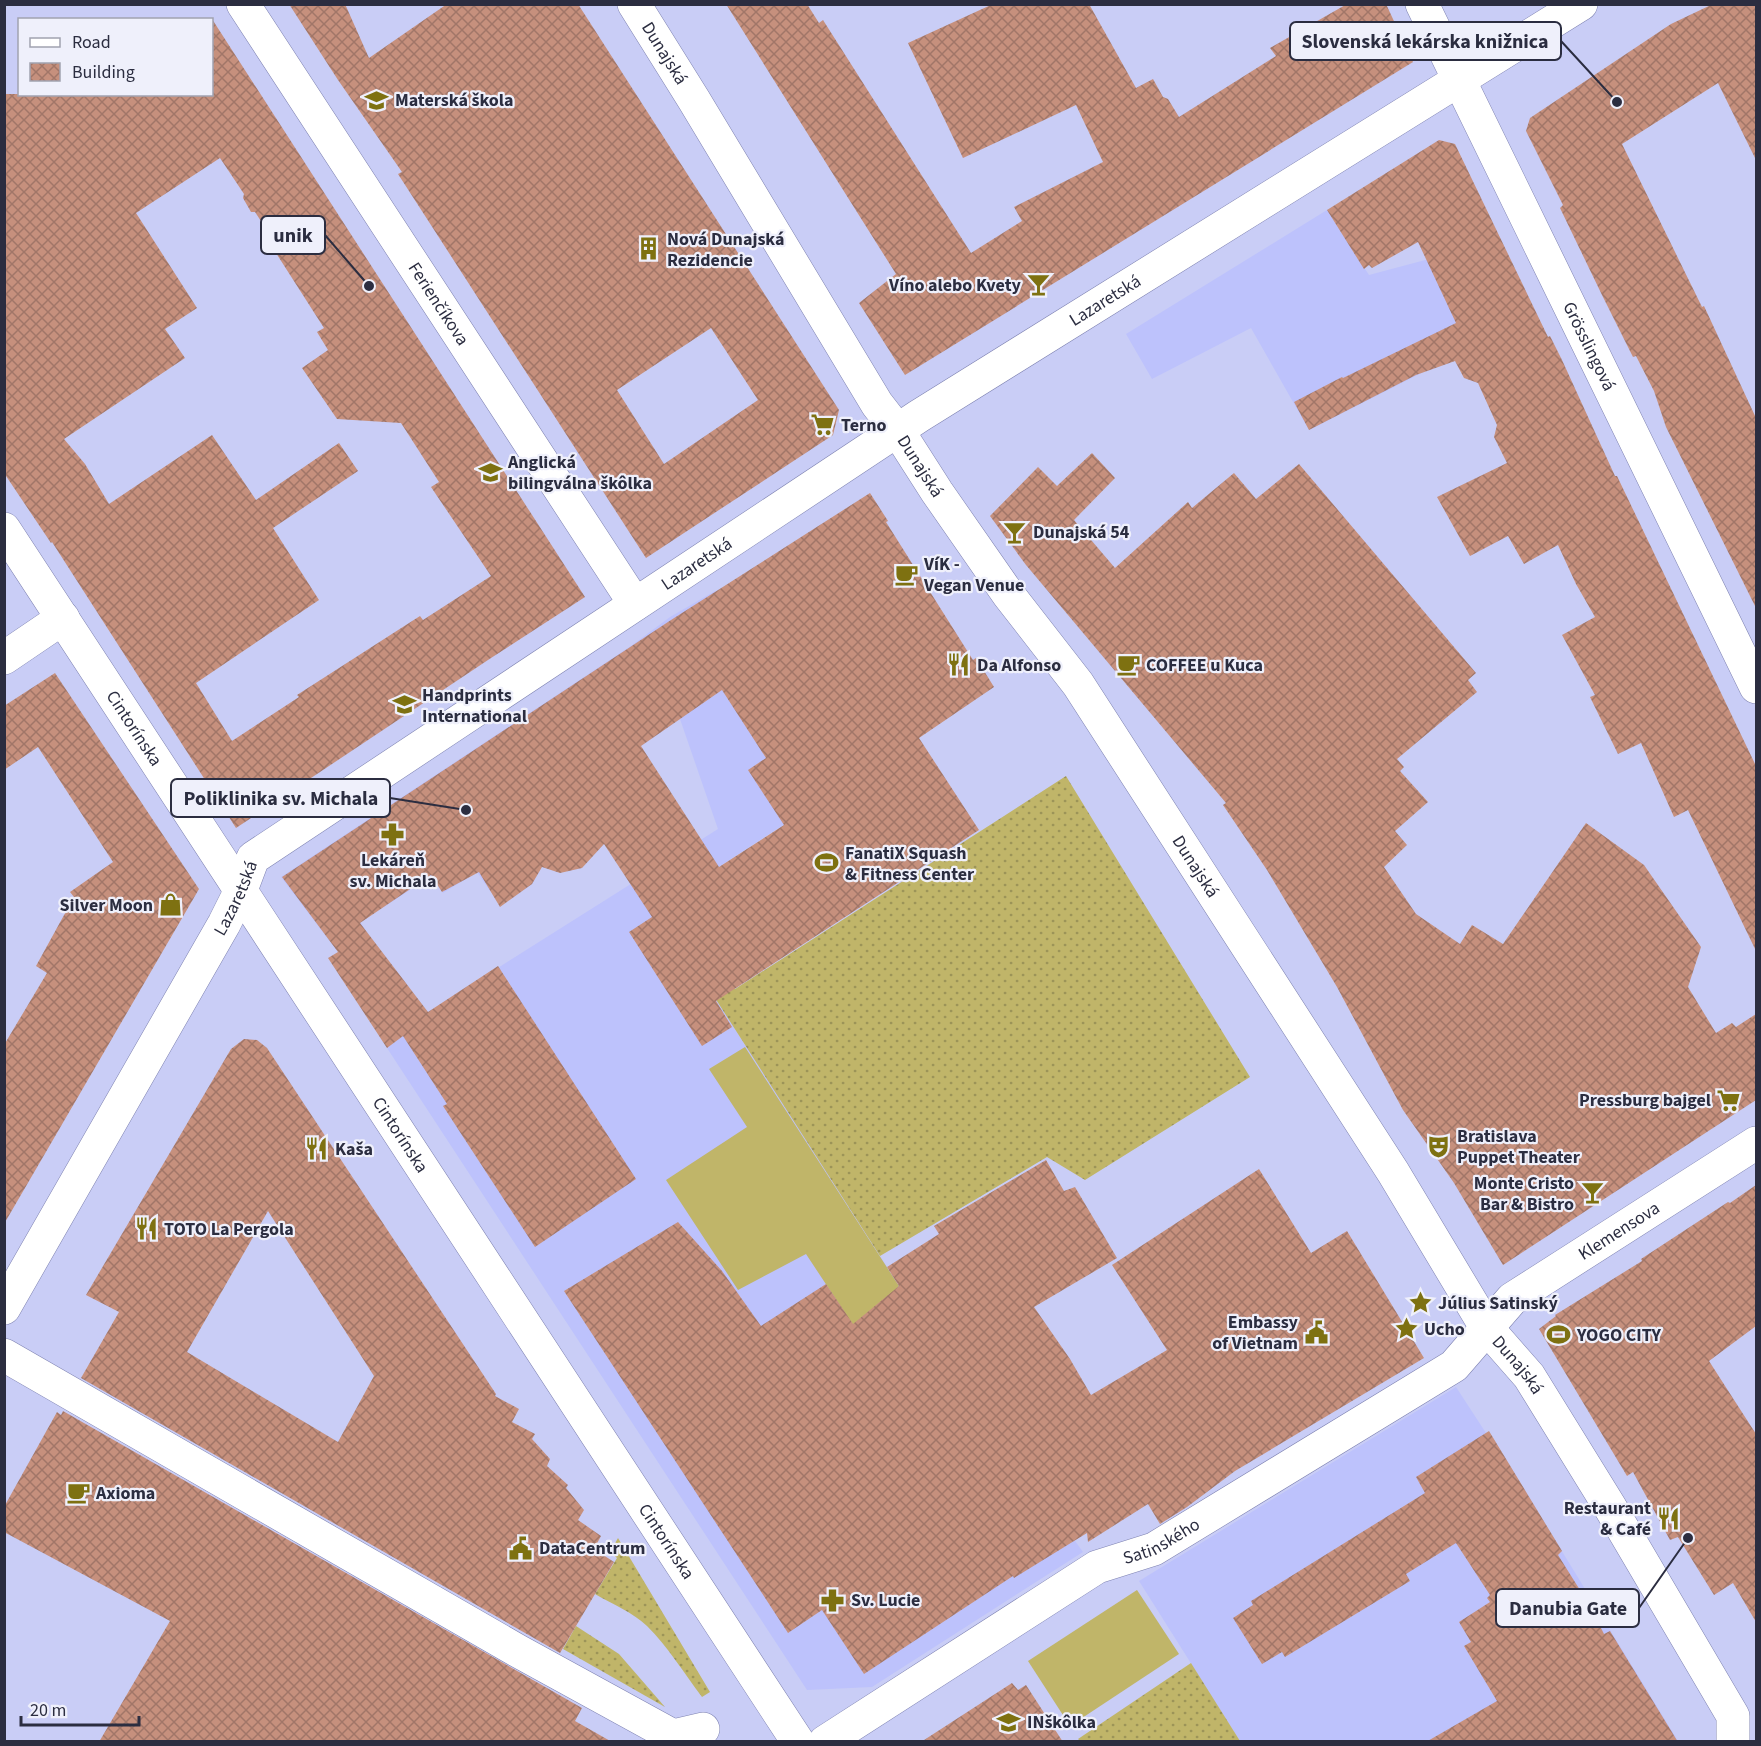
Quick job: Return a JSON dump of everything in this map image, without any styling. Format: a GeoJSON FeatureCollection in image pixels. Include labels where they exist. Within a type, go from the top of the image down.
{"type":"FeatureCollection","features":[{"type":"Feature","properties":{"kind":"street","name":"Ferienčíkova"},"geometry":{"type":"LineString","coordinates":[[243,4],[635,604]]}},
{"type":"Feature","properties":{"kind":"street","name":"Dunajská"},"geometry":{"type":"LineString","coordinates":[[634,4],[877,404],[898,431],[1008,594],[1078,684],[1393,1172],[1486,1327],[1529,1376],[1616,1517],[1733,1716],[1733,1742]]}},
{"type":"Feature","properties":{"kind":"street","name":"Grösslingová"},"geometry":{"type":"LineString","coordinates":[[1422,4],[1756,687]]}},
{"type":"Feature","properties":{"kind":"street","name":"Lazaretská"},"geometry":{"type":"LineString","coordinates":[[4,1308],[218,934],[241,890],[253,858],[898,431],[1581,4]]}},
{"type":"Feature","properties":{"kind":"street","name":"Cintorínska"},"geometry":{"type":"LineString","coordinates":[[4,529],[798,1742]]}},
{"type":"Feature","properties":{"kind":"street"},"geometry":{"type":"LineString","coordinates":[[4,658],[63,618]]}},
{"type":"Feature","properties":{"kind":"street","name":"Klemensova"},"geometry":{"type":"LineString","coordinates":[[1486,1327],[1512,1299],[1756,1143]]}},
{"type":"Feature","properties":{"kind":"street","name":"Satinského"},"geometry":{"type":"LineString","coordinates":[[825,1742],[1097,1567],[1154,1549],[1454,1366],[1486,1327]]}},
{"type":"Feature","properties":{"kind":"street"},"geometry":{"type":"LineString","coordinates":[[4,1355],[518,1651],[673,1736],[703,1729]]}},
{"type":"Feature","properties":{"kind":"shaded area"},"geometry":{"type":"Polygon","coordinates":[[[1327,210],[1369,275],[1429,259],[1494,228],[1453,357],[1309,430],[1251,328],[1152,379],[1126,334],[1327,210]]]}},
{"type":"Feature","properties":{"kind":"shaded area"},"geometry":{"type":"Polygon","coordinates":[[[715,591],[831,794],[669,899],[660,912],[899,1286],[897,1288],[1041,1477],[1083,1552],[872,1687],[807,1690],[387,1048],[430,1015],[428,1012],[718,829],[680,719],[571,794],[533,873],[535,879],[532,884],[509,900],[490,891],[477,872],[443,893],[431,876],[384,907],[382,905],[359,920],[366,931],[338,952],[281,877],[631,646],[670,617],[715,591]]]}},
{"type":"Feature","properties":{"kind":"shaded area"},"geometry":{"type":"Polygon","coordinates":[[[1066,776],[1250,1077],[1085,1180],[1047,1157],[880,1256],[660,912],[735,989],[1066,776]]]}},
{"type":"Feature","properties":{"kind":"shaded area"},"geometry":{"type":"Polygon","coordinates":[[[745,1047],[899,1286],[897,1288],[911,1413],[806,1254],[738,1290],[666,1180],[747,1127],[709,1069],[745,1047]]]}},
{"type":"Feature","properties":{"kind":"shaded area"},"geometry":{"type":"Polygon","coordinates":[[[1456,1387],[1486,1433],[1489,1432],[1678,1741],[1240,1741],[1139,1581],[1456,1387]]]}},
{"type":"Feature","properties":{"kind":"shaded area"},"geometry":{"type":"Polygon","coordinates":[[[618,1538],[710,1692],[702,1697],[669,1651],[647,1626],[628,1612],[595,1594],[617,1558],[610,1552],[618,1538]]]}},
{"type":"Feature","properties":{"kind":"shaded area"},"geometry":{"type":"Polygon","coordinates":[[[1137,1590],[1179,1654],[1070,1726],[1028,1661],[1137,1590]]]}},
{"type":"Feature","properties":{"kind":"shaded area"},"geometry":{"type":"Polygon","coordinates":[[[576,1626],[619,1654],[665,1707],[563,1649],[576,1626]]]}},
{"type":"Feature","properties":{"kind":"shaded area"},"geometry":{"type":"Polygon","coordinates":[[[1191,1663],[1240,1741],[1080,1741],[1078,1739],[1191,1663]]]}},
{"type":"Feature","properties":{"kind":"building"},"geometry":{"type":"Polygon","coordinates":[[[289,4],[345,4],[369,58],[447,4],[578,4],[839,410],[833,435],[646,558],[398,174],[402,172],[289,4]],[[711,328],[617,390],[664,464],[758,400],[711,328]]]}},
{"type":"Feature","properties":{"kind":"building"},"geometry":{"type":"Polygon","coordinates":[[[726,4],[807,4],[819,23],[823,20],[971,253],[1022,221],[1014,207],[1103,162],[1076,105],[963,158],[908,43],[993,4],[1089,4],[1136,88],[1153,79],[1163,97],[1168,99],[1179,117],[1276,56],[1270,48],[1347,4],[1386,4],[1413,62],[905,375],[859,303],[896,274],[726,4]]]}},
{"type":"Feature","properties":{"kind":"building"},"geometry":{"type":"Polygon","coordinates":[[[1713,4],[1756,4],[1756,160],[1718,83],[1622,144],[1702,307],[1704,306],[1756,418],[1756,608],[1666,427],[1654,391],[1636,356],[1633,357],[1560,208],[1563,205],[1526,131],[1530,118],[1671,24],[1713,4]]]}},
{"type":"Feature","properties":{"kind":"building"},"geometry":{"type":"Polygon","coordinates":[[[213,21],[585,597],[236,828],[52,542],[4,473],[4,94],[18,94],[18,96],[213,96],[213,21]],[[220,158],[136,213],[197,308],[165,329],[185,358],[64,439],[85,464],[109,504],[212,435],[256,500],[339,443],[358,471],[273,528],[319,600],[196,683],[232,741],[299,697],[297,695],[420,616],[423,620],[491,576],[431,487],[439,482],[401,423],[337,419],[302,368],[328,350],[317,332],[324,328],[276,253],[280,250],[243,198],[244,194],[220,158]]]}},
{"type":"Feature","properties":{"kind":"building"},"geometry":{"type":"Polygon","coordinates":[[[1439,140],[1455,144],[1548,337],[1550,336],[1562,360],[1615,476],[1756,766],[1756,951],[1688,810],[1674,817],[1641,743],[1618,754],[1590,697],[1595,695],[1562,635],[1595,617],[1576,584],[1558,545],[1524,564],[1508,536],[1470,556],[1437,497],[1507,463],[1494,437],[1497,425],[1478,383],[1464,378],[1455,361],[1416,375],[1309,430],[1294,402],[1456,323],[1418,242],[1372,268],[1369,265],[1364,269],[1327,210],[1439,140]]]}},
{"type":"Feature","properties":{"kind":"building"},"geometry":{"type":"Polygon","coordinates":[[[1092,453],[1115,478],[1074,520],[1115,568],[1188,502],[1192,508],[1234,473],[1256,499],[1299,464],[1476,673],[1468,680],[1477,692],[1397,759],[1404,767],[1400,771],[1428,802],[1395,831],[1407,845],[1384,867],[1416,914],[1460,944],[1472,925],[1503,944],[1586,823],[1644,865],[1701,947],[1688,987],[1716,1033],[1732,1023],[1736,1027],[1756,1014],[1756,1100],[1503,1265],[1454,1183],[1403,1110],[1337,987],[1267,870],[1223,805],[1226,803],[1026,565],[990,516],[1038,467],[1057,486],[1092,453]]]}},
{"type":"Feature","properties":{"kind":"building"},"geometry":{"type":"Polygon","coordinates":[[[870,493],[973,660],[976,658],[994,687],[919,738],[979,830],[716,1001],[732,1027],[702,1046],[629,932],[652,917],[604,844],[582,868],[560,873],[542,867],[532,884],[500,907],[479,872],[442,892],[431,875],[360,923],[428,1012],[498,966],[636,1179],[535,1247],[443,1106],[447,1104],[403,1036],[387,1048],[328,958],[338,952],[282,877],[671,620],[870,493]],[[722,690],[641,746],[719,867],[784,825],[748,770],[766,758],[722,690]]]}},
{"type":"Feature","properties":{"kind":"building"},"geometry":{"type":"Polygon","coordinates":[[[55,673],[199,889],[4,1224],[4,1045],[47,973],[36,966],[74,897],[70,892],[113,862],[38,747],[4,770],[4,706],[55,673]]]}},
{"type":"Feature","properties":{"kind":"building"},"geometry":{"type":"Polygon","coordinates":[[[244,1039],[257,1040],[267,1048],[496,1394],[495,1396],[519,1409],[512,1422],[535,1434],[532,1439],[550,1459],[547,1466],[568,1485],[566,1488],[584,1510],[578,1520],[601,1536],[594,1549],[614,1562],[560,1653],[81,1378],[119,1312],[86,1295],[231,1049],[244,1039]],[[268,1211],[187,1352],[338,1442],[374,1376],[268,1211]]]}},
{"type":"Feature","properties":{"kind":"building"},"geometry":{"type":"Polygon","coordinates":[[[1046,1160],[1064,1191],[1075,1187],[1117,1258],[1034,1307],[1070,1359],[1091,1395],[1167,1350],[1112,1265],[1259,1169],[1311,1253],[1347,1231],[1424,1358],[1235,1471],[1160,1524],[1148,1504],[1088,1542],[1087,1533],[1014,1578],[1013,1576],[864,1674],[822,1610],[788,1633],[564,1291],[678,1222],[722,1271],[761,1326],[826,1284],[853,1324],[899,1286],[887,1267],[939,1234],[934,1226],[1046,1160]]]}},
{"type":"Feature","properties":{"kind":"building"},"geometry":{"type":"Polygon","coordinates":[[[1756,1185],[1756,1326],[1709,1361],[1756,1434],[1756,1622],[1733,1583],[1714,1595],[1678,1537],[1670,1540],[1633,1472],[1627,1476],[1539,1329],[1555,1315],[1642,1261],[1641,1259],[1756,1185]]]}},
{"type":"Feature","properties":{"kind":"building"},"geometry":{"type":"Polygon","coordinates":[[[63,1411],[582,1708],[575,1721],[612,1742],[99,1742],[170,1621],[4,1532],[4,1507],[57,1412],[61,1415],[63,1411]]]}},
{"type":"Feature","properties":{"kind":"building"},"geometry":{"type":"Polygon","coordinates":[[[1489,1431],[1562,1551],[1558,1555],[1590,1606],[1604,1634],[1610,1631],[1678,1742],[1426,1742],[1497,1701],[1464,1646],[1471,1642],[1459,1622],[1490,1602],[1487,1598],[1490,1595],[1456,1543],[1406,1574],[1410,1581],[1285,1657],[1282,1652],[1262,1664],[1233,1618],[1253,1605],[1251,1601],[1425,1493],[1416,1477],[1489,1431]]]}},
{"type":"Feature","properties":{"kind":"building"},"geometry":{"type":"Polygon","coordinates":[[[1012,1683],[1018,1690],[1026,1685],[1063,1742],[921,1742],[1012,1683]]]}},
{"type":"Feature","properties":{"kind":"place","name":"Materská škola"},"geometry":{"type":"Point","coordinates":[377,100]}},
{"type":"Feature","properties":{"kind":"place","name":"Slovenská lekárska knižnica"},"geometry":{"type":"Point","coordinates":[1617,102]}},
{"type":"Feature","properties":{"kind":"place","name":"Nová Dunajská Rezidencie"},"geometry":{"type":"Point","coordinates":[649,249]}},
{"type":"Feature","properties":{"kind":"place","name":"Víno alebo Kvety"},"geometry":{"type":"Point","coordinates":[1039,285]}},
{"type":"Feature","properties":{"kind":"place","name":"unik"},"geometry":{"type":"Point","coordinates":[369,286]}},
{"type":"Feature","properties":{"kind":"place","name":"Terno"},"geometry":{"type":"Point","coordinates":[823,425]}},
{"type":"Feature","properties":{"kind":"place","name":"Anglická bilingválna škôlka"},"geometry":{"type":"Point","coordinates":[490,472]}},
{"type":"Feature","properties":{"kind":"place","name":"Dunajská 54"},"geometry":{"type":"Point","coordinates":[1015,532]}},
{"type":"Feature","properties":{"kind":"place","name":"VíK - Vegan Venue"},"geometry":{"type":"Point","coordinates":[906,574]}},
{"type":"Feature","properties":{"kind":"place","name":"Da Alfonso"},"geometry":{"type":"Point","coordinates":[959,665]}},
{"type":"Feature","properties":{"kind":"place","name":"COFFEE u Kuca"},"geometry":{"type":"Point","coordinates":[1128,665]}},
{"type":"Feature","properties":{"kind":"place","name":"Handprints International"},"geometry":{"type":"Point","coordinates":[404,705]}},
{"type":"Feature","properties":{"kind":"place","name":"Poliklinika sv. Michala"},"geometry":{"type":"Point","coordinates":[466,810]}},
{"type":"Feature","properties":{"kind":"place","name":"Lekáreň sv. Michala"},"geometry":{"type":"Point","coordinates":[393,834]}},
{"type":"Feature","properties":{"kind":"place","name":"FanatiX Squash & Fitness Center"},"geometry":{"type":"Point","coordinates":[827,863]}},
{"type":"Feature","properties":{"kind":"place","name":"Silver Moon"},"geometry":{"type":"Point","coordinates":[171,905]}},
{"type":"Feature","properties":{"kind":"place","name":"Pressburg bajgel"},"geometry":{"type":"Point","coordinates":[1729,1100]}},
{"type":"Feature","properties":{"kind":"place","name":"Bratislava Puppet Theater"},"geometry":{"type":"Point","coordinates":[1439,1146]}},
{"type":"Feature","properties":{"kind":"place","name":"Kaša"},"geometry":{"type":"Point","coordinates":[317,1149]}},
{"type":"Feature","properties":{"kind":"place","name":"Monte Cristo Bar & Bistro"},"geometry":{"type":"Point","coordinates":[1592,1193]}},
{"type":"Feature","properties":{"kind":"place","name":"TOTO La Pergola"},"geometry":{"type":"Point","coordinates":[146,1229]}},
{"type":"Feature","properties":{"kind":"place","name":"Július Satinský"},"geometry":{"type":"Point","coordinates":[1420,1303]}},
{"type":"Feature","properties":{"kind":"place","name":"Ucho"},"geometry":{"type":"Point","coordinates":[1406,1329]}},
{"type":"Feature","properties":{"kind":"place","name":"Embassy of Vietnam"},"geometry":{"type":"Point","coordinates":[1316,1332]}},
{"type":"Feature","properties":{"kind":"place","name":"YOGO CITY"},"geometry":{"type":"Point","coordinates":[1559,1335]}},
{"type":"Feature","properties":{"kind":"place","name":"Axioma"},"geometry":{"type":"Point","coordinates":[78,1493]}},
{"type":"Feature","properties":{"kind":"place","name":"Restaurant & Café"},"geometry":{"type":"Point","coordinates":[1669,1518]}},
{"type":"Feature","properties":{"kind":"place","name":"Danubia Gate"},"geometry":{"type":"Point","coordinates":[1688,1538]}},
{"type":"Feature","properties":{"kind":"place","name":"DataCentrum"},"geometry":{"type":"Point","coordinates":[521,1548]}},
{"type":"Feature","properties":{"kind":"place","name":"Sv. Lucie"},"geometry":{"type":"Point","coordinates":[833,1600]}},
{"type":"Feature","properties":{"kind":"place","name":"INškôlka"},"geometry":{"type":"Point","coordinates":[1009,1722]}}]}
